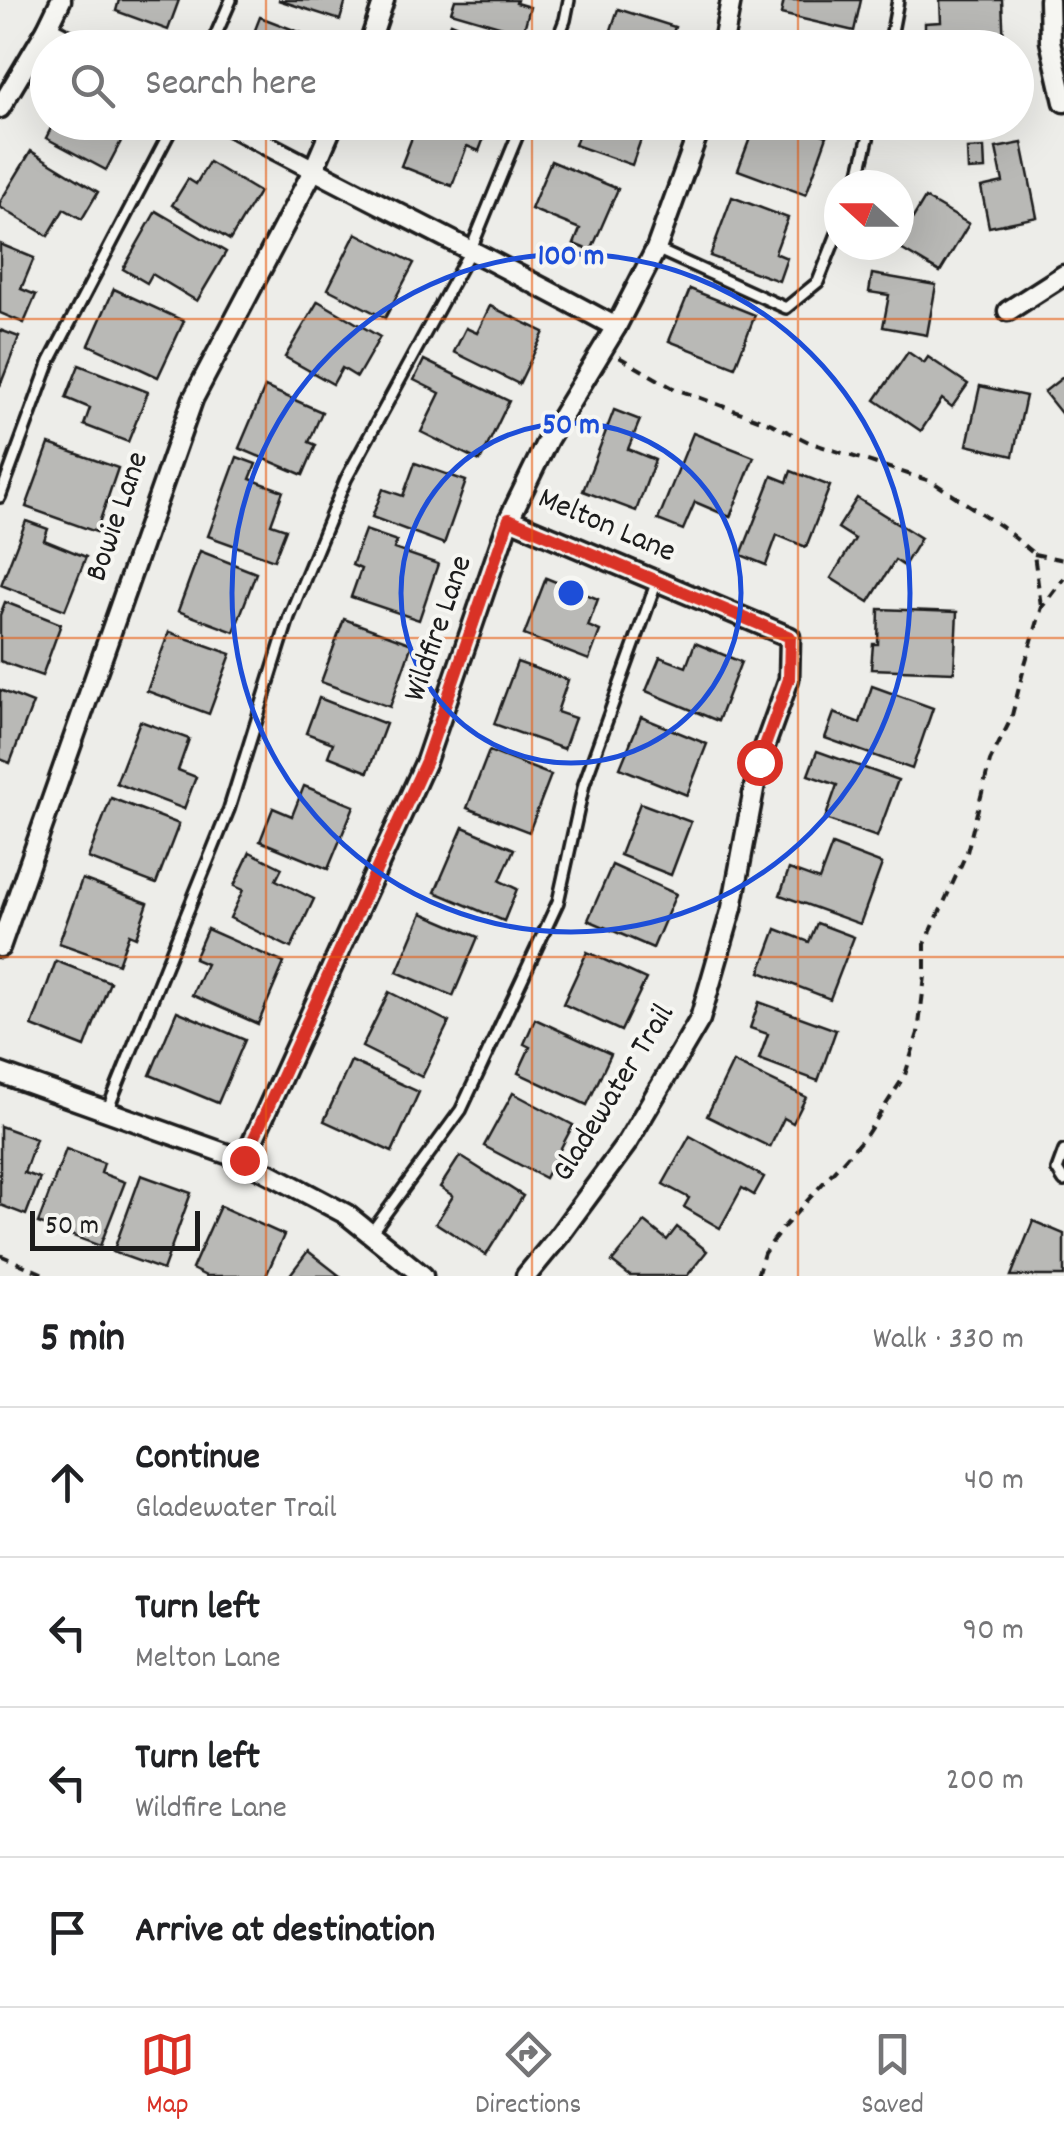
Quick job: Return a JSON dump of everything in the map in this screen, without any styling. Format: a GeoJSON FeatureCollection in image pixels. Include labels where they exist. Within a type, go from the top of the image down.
{"type":"FeatureCollection","features":[{"type":"Feature","properties":{"kind":"street"},"geometry":{"type":"LineString","coordinates":[[52,30],[48,28],[60,0]]}},
{"type":"Feature","properties":{"kind":"street"},"geometry":{"type":"LineString","coordinates":[[374,30],[384,0]]}},
{"type":"Feature","properties":{"kind":"street"},"geometry":{"type":"LineString","coordinates":[[725,30],[731,0]]}},
{"type":"Feature","properties":{"kind":"street"},"geometry":{"type":"LineString","coordinates":[[1049,0],[1050,40],[1064,102]]}},
{"type":"Feature","properties":{"kind":"street"},"geometry":{"type":"LineString","coordinates":[[0,108],[30,58]]}},
{"type":"Feature","properties":{"kind":"street"},"geometry":{"type":"LineString","coordinates":[[257,140],[616,327]]}},
{"type":"Feature","properties":{"kind":"street","name":"Bowie Lane"},"geometry":{"type":"LineString","coordinates":[[0,948],[192,399],[326,140]]}},
{"type":"Feature","properties":{"kind":"street","name":"Wildfire Lane"},"geometry":{"type":"LineString","coordinates":[[244,1160],[426,761],[509,519],[548,439],[616,327],[656,248],[695,140]]}},
{"type":"Feature","properties":{"kind":"street"},"geometry":{"type":"LineString","coordinates":[[1008,311],[1064,276]]}},
{"type":"Feature","properties":{"kind":"street","name":"Melton Lane"},"geometry":{"type":"LineString","coordinates":[[509,519],[790,637]]}},
{"type":"Feature","properties":{"kind":"street","name":"Gladewater Trail"},"geometry":{"type":"LineString","coordinates":[[526,1276],[627,1144],[700,1019],[732,908],[759,762],[789,679],[790,637]]}},
{"type":"Feature","properties":{"kind":"street"},"geometry":{"type":"LineString","coordinates":[[0,1073],[244,1160],[346,1214],[424,1276]]}},
{"type":"Feature","properties":{"kind":"lane"},"geometry":{"type":"LineString","coordinates":[[218,30],[231,0]]}},
{"type":"Feature","properties":{"kind":"lane"},"geometry":{"type":"LineString","coordinates":[[561,30],[569,0]]}},
{"type":"Feature","properties":{"kind":"lane"},"geometry":{"type":"LineString","coordinates":[[892,30],[898,0]]}},
{"type":"Feature","properties":{"kind":"lane"},"geometry":{"type":"LineString","coordinates":[[0,497],[50,361],[166,140]]}},
{"type":"Feature","properties":{"kind":"lane"},"geometry":{"type":"LineString","coordinates":[[108,1112],[229,810],[289,617],[346,479],[471,249],[516,140]]}},
{"type":"Feature","properties":{"kind":"lane"},"geometry":{"type":"LineString","coordinates":[[860,170],[867,140]]}},
{"type":"Feature","properties":{"kind":"lane"},"geometry":{"type":"LineString","coordinates":[[656,248],[786,308],[818,282],[827,260]]}},
{"type":"Feature","properties":{"kind":"lane"},"geometry":{"type":"LineString","coordinates":[[371,1234],[461,1110],[558,902],[584,784],[657,580]]}},
{"type":"Feature","properties":{"kind":"lane"},"geometry":{"type":"LineString","coordinates":[[1064,1151],[1056,1170],[1064,1182]]}},
{"type":"Feature","properties":{"kind":"path"},"geometry":{"type":"LineString","coordinates":[[602,347],[674,388],[772,424],[812,444],[933,482],[1002,527],[1034,554],[1064,560]]}},
{"type":"Feature","properties":{"kind":"path"},"geometry":{"type":"LineString","coordinates":[[1034,554],[1042,608]]}},
{"type":"Feature","properties":{"kind":"path"},"geometry":{"type":"LineString","coordinates":[[757,1276],[764,1253],[867,1134],[906,1074],[918,1033],[925,944],[967,852],[990,761],[1011,719],[1042,608],[1064,578]]}},
{"type":"Feature","properties":{"kind":"path"},"geometry":{"type":"LineString","coordinates":[[0,1255],[48,1276]]}},
{"type":"Feature","properties":{"kind":"building"},"geometry":{"type":"Polygon","coordinates":[[[119,0],[179,0],[168,30],[116,11],[119,0]]]}},
{"type":"Feature","properties":{"kind":"building"},"geometry":{"type":"Polygon","coordinates":[[[278,0],[346,0],[340,20],[278,0]]]}},
{"type":"Feature","properties":{"kind":"building"},"geometry":{"type":"Polygon","coordinates":[[[455,0],[517,0],[516,3],[530,7],[524,30],[451,12],[455,0]]]}},
{"type":"Feature","properties":{"kind":"building"},"geometry":{"type":"Polygon","coordinates":[[[784,0],[861,0],[854,30],[781,14],[784,0]]]}},
{"type":"Feature","properties":{"kind":"building"},"geometry":{"type":"Polygon","coordinates":[[[940,0],[1002,0],[1003,30],[925,30],[925,23],[941,22],[940,0]]]}},
{"type":"Feature","properties":{"kind":"building"},"geometry":{"type":"Polygon","coordinates":[[[618,9],[675,27],[674,30],[611,30],[618,9]]]}},
{"type":"Feature","properties":{"kind":"building"},"geometry":{"type":"Polygon","coordinates":[[[260,17],[294,30],[255,30],[260,17]]]}},
{"type":"Feature","properties":{"kind":"building"},"geometry":{"type":"Polygon","coordinates":[[[451,23],[468,30],[448,30],[451,23]]]}},
{"type":"Feature","properties":{"kind":"building"},"geometry":{"type":"Polygon","coordinates":[[[50,140],[122,140],[106,170],[50,140]]]}},
{"type":"Feature","properties":{"kind":"building"},"geometry":{"type":"Polygon","coordinates":[[[411,140],[483,140],[479,151],[467,146],[452,186],[401,166],[411,140]]]}},
{"type":"Feature","properties":{"kind":"building"},"geometry":{"type":"Polygon","coordinates":[[[577,140],[641,140],[632,165],[575,145],[577,140]]]}},
{"type":"Feature","properties":{"kind":"building"},"geometry":{"type":"Polygon","coordinates":[[[749,140],[826,140],[806,195],[738,170],[749,140]]]}},
{"type":"Feature","properties":{"kind":"building"},"geometry":{"type":"Polygon","coordinates":[[[1022,143],[1037,217],[989,227],[981,187],[1003,182],[996,148],[1022,143]]]}},
{"type":"Feature","properties":{"kind":"building"},"geometry":{"type":"Polygon","coordinates":[[[984,148],[985,169],[968,170],[967,149],[984,148]]]}},
{"type":"Feature","properties":{"kind":"building"},"geometry":{"type":"Polygon","coordinates":[[[31,151],[98,192],[82,219],[64,209],[48,236],[0,207],[31,151]]]}},
{"type":"Feature","properties":{"kind":"building"},"geometry":{"type":"Polygon","coordinates":[[[551,161],[618,189],[591,251],[574,244],[580,229],[531,209],[551,161]]]}},
{"type":"Feature","properties":{"kind":"building"},"geometry":{"type":"Polygon","coordinates":[[[209,162],[259,192],[230,240],[172,205],[188,179],[196,184],[209,162]]]}},
{"type":"Feature","properties":{"kind":"building"},"geometry":{"type":"Polygon","coordinates":[[[732,197],[788,218],[775,253],[787,258],[779,281],[710,256],[732,197]]]}},
{"type":"Feature","properties":{"kind":"building"},"geometry":{"type":"Polygon","coordinates":[[[925,198],[969,224],[940,272],[914,257],[914,216],[925,198]]]}},
{"type":"Feature","properties":{"kind":"building"},"geometry":{"type":"Polygon","coordinates":[[[156,211],[226,252],[197,301],[152,274],[147,283],[123,269],[156,211]]]}},
{"type":"Feature","properties":{"kind":"building"},"geometry":{"type":"Polygon","coordinates":[[[356,233],[414,263],[385,318],[328,289],[356,233]]]}},
{"type":"Feature","properties":{"kind":"building"},"geometry":{"type":"Polygon","coordinates":[[[0,244],[34,258],[21,289],[36,295],[24,323],[0,313],[0,244]]]}},
{"type":"Feature","properties":{"kind":"building"},"geometry":{"type":"Polygon","coordinates":[[[872,274],[936,285],[927,335],[883,327],[889,295],[869,292],[872,274]]]}},
{"type":"Feature","properties":{"kind":"building"},"geometry":{"type":"Polygon","coordinates":[[[114,289],[184,321],[158,377],[89,345],[114,289]]]}},
{"type":"Feature","properties":{"kind":"building"},"geometry":{"type":"Polygon","coordinates":[[[690,289],[755,315],[735,367],[669,341],[690,289]]]}},
{"type":"Feature","properties":{"kind":"building"},"geometry":{"type":"Polygon","coordinates":[[[318,301],[380,337],[357,377],[342,368],[333,384],[285,357],[318,301]]]}},
{"type":"Feature","properties":{"kind":"building"},"geometry":{"type":"Polygon","coordinates":[[[490,306],[544,332],[519,384],[454,352],[466,328],[477,333],[490,306]]]}},
{"type":"Feature","properties":{"kind":"building"},"geometry":{"type":"Polygon","coordinates":[[[0,330],[19,337],[0,386],[0,330]]]}},
{"type":"Feature","properties":{"kind":"building"},"geometry":{"type":"Polygon","coordinates":[[[908,352],[924,363],[928,357],[968,384],[952,407],[942,399],[921,431],[875,400],[908,352]]]}},
{"type":"Feature","properties":{"kind":"building"},"geometry":{"type":"Polygon","coordinates":[[[424,360],[509,401],[480,461],[421,432],[440,393],[414,380],[424,360]]]}},
{"type":"Feature","properties":{"kind":"building"},"geometry":{"type":"Polygon","coordinates":[[[79,365],[148,392],[128,442],[84,425],[90,408],[66,398],[79,365]]]}},
{"type":"Feature","properties":{"kind":"building"},"geometry":{"type":"Polygon","coordinates":[[[1064,377],[1064,417],[1044,392],[1064,377]]]}},
{"type":"Feature","properties":{"kind":"building"},"geometry":{"type":"Polygon","coordinates":[[[980,386],[1026,396],[1013,456],[967,445],[980,386]]]}},
{"type":"Feature","properties":{"kind":"building"},"geometry":{"type":"Polygon","coordinates":[[[265,387],[322,412],[309,442],[316,445],[303,475],[239,448],[265,387]]]}},
{"type":"Feature","properties":{"kind":"building"},"geometry":{"type":"Polygon","coordinates":[[[614,410],[640,420],[628,449],[655,460],[636,511],[583,491],[614,410]]]}},
{"type":"Feature","properties":{"kind":"building"},"geometry":{"type":"Polygon","coordinates":[[[693,433],[754,457],[730,517],[695,502],[683,530],[658,520],[693,433]]]}},
{"type":"Feature","properties":{"kind":"building"},"geometry":{"type":"Polygon","coordinates":[[[49,444],[118,468],[96,532],[26,507],[49,444]]]}},
{"type":"Feature","properties":{"kind":"building"},"geometry":{"type":"Polygon","coordinates":[[[237,457],[256,464],[250,479],[283,491],[271,524],[286,529],[274,560],[208,536],[237,457]]]}},
{"type":"Feature","properties":{"kind":"building"},"geometry":{"type":"Polygon","coordinates":[[[415,463],[466,481],[444,544],[372,517],[383,489],[403,496],[415,463]]]}},
{"type":"Feature","properties":{"kind":"building"},"geometry":{"type":"Polygon","coordinates":[[[791,471],[830,486],[806,547],[777,535],[766,565],[741,555],[772,476],[787,482],[791,471]]]}},
{"type":"Feature","properties":{"kind":"building"},"geometry":{"type":"Polygon","coordinates":[[[857,498],[921,538],[904,566],[895,560],[869,602],[831,578],[855,539],[838,528],[857,498]]]}},
{"type":"Feature","properties":{"kind":"building"},"geometry":{"type":"Polygon","coordinates":[[[26,521],[48,529],[44,540],[86,557],[65,610],[1,585],[26,521]]]}},
{"type":"Feature","properties":{"kind":"building"},"geometry":{"type":"Polygon","coordinates":[[[365,530],[397,541],[394,549],[438,564],[419,620],[351,597],[361,569],[352,565],[365,530]]]}},
{"type":"Feature","properties":{"kind":"building"},"geometry":{"type":"Polygon","coordinates":[[[200,551],[256,573],[234,632],[178,611],[200,551]]]}},
{"type":"Feature","properties":{"kind":"building"},"geometry":{"type":"Polygon","coordinates":[[[546,578],[598,599],[588,626],[600,631],[589,660],[524,635],[546,578]]]}},
{"type":"Feature","properties":{"kind":"building"},"geometry":{"type":"Polygon","coordinates":[[[5,602],[61,624],[42,676],[0,661],[0,615],[5,602]]]}},
{"type":"Feature","properties":{"kind":"building"},"geometry":{"type":"Polygon","coordinates":[[[879,609],[957,612],[954,672],[871,669],[873,644],[878,644],[879,609]]]}},
{"type":"Feature","properties":{"kind":"building"},"geometry":{"type":"Polygon","coordinates":[[[344,619],[412,644],[390,707],[321,682],[344,619]]]}},
{"type":"Feature","properties":{"kind":"building"},"geometry":{"type":"Polygon","coordinates":[[[169,632],[231,654],[209,714],[147,691],[169,632]]]}},
{"type":"Feature","properties":{"kind":"building"},"geometry":{"type":"Polygon","coordinates":[[[695,643],[741,662],[718,721],[646,691],[660,657],[686,667],[695,643]]]}},
{"type":"Feature","properties":{"kind":"building"},"geometry":{"type":"Polygon","coordinates":[[[517,662],[568,680],[557,712],[575,718],[564,749],[494,724],[517,662]]]}},
{"type":"Feature","properties":{"kind":"building"},"geometry":{"type":"Polygon","coordinates":[[[872,686],[933,708],[912,769],[825,738],[834,713],[860,723],[872,686]]]}},
{"type":"Feature","properties":{"kind":"building"},"geometry":{"type":"Polygon","coordinates":[[[0,690],[33,703],[10,763],[0,759],[0,690]]]}},
{"type":"Feature","properties":{"kind":"building"},"geometry":{"type":"Polygon","coordinates":[[[319,698],[386,724],[368,772],[328,756],[333,743],[306,733],[319,698]]]}},
{"type":"Feature","properties":{"kind":"building"},"geometry":{"type":"Polygon","coordinates":[[[641,717],[707,744],[687,795],[620,768],[641,717]]]}},
{"type":"Feature","properties":{"kind":"building"},"geometry":{"type":"Polygon","coordinates":[[[140,721],[189,739],[178,770],[196,777],[184,809],[116,783],[140,721]]]}},
{"type":"Feature","properties":{"kind":"building"},"geometry":{"type":"Polygon","coordinates":[[[489,751],[551,775],[529,832],[467,808],[489,751]]]}},
{"type":"Feature","properties":{"kind":"building"},"geometry":{"type":"Polygon","coordinates":[[[817,751],[898,780],[877,837],[825,819],[837,785],[808,775],[817,751]]]}},
{"type":"Feature","properties":{"kind":"building"},"geometry":{"type":"Polygon","coordinates":[[[304,786],[354,806],[328,869],[260,841],[273,808],[292,816],[304,786]]]}},
{"type":"Feature","properties":{"kind":"building"},"geometry":{"type":"Polygon","coordinates":[[[111,798],[179,824],[156,884],[88,858],[111,798]]]}},
{"type":"Feature","properties":{"kind":"building"},"geometry":{"type":"Polygon","coordinates":[[[640,803],[691,822],[671,875],[620,855],[640,803]]]}},
{"type":"Feature","properties":{"kind":"building"},"geometry":{"type":"Polygon","coordinates":[[[463,827],[514,849],[500,881],[517,889],[504,921],[435,892],[463,827]]]}},
{"type":"Feature","properties":{"kind":"building"},"geometry":{"type":"Polygon","coordinates":[[[832,845],[882,864],[860,924],[780,895],[789,869],[819,880],[832,845]]]}},
{"type":"Feature","properties":{"kind":"building"},"geometry":{"type":"Polygon","coordinates":[[[250,852],[282,868],[276,880],[314,899],[291,948],[230,918],[243,890],[234,886],[250,852]]]}},
{"type":"Feature","properties":{"kind":"building"},"geometry":{"type":"Polygon","coordinates":[[[612,865],[676,894],[653,948],[588,920],[612,865]]]}},
{"type":"Feature","properties":{"kind":"building"},"geometry":{"type":"Polygon","coordinates":[[[82,879],[148,903],[136,937],[129,934],[118,964],[59,943],[82,879]]]}},
{"type":"Feature","properties":{"kind":"building"},"geometry":{"type":"Polygon","coordinates":[[[422,913],[478,937],[453,996],[397,972],[422,913]]]}},
{"type":"Feature","properties":{"kind":"building"},"geometry":{"type":"Polygon","coordinates":[[[817,923],[854,937],[830,999],[760,972],[776,929],[809,942],[817,923]]]}},
{"type":"Feature","properties":{"kind":"building"},"geometry":{"type":"Polygon","coordinates":[[[207,929],[284,963],[258,1024],[192,995],[206,964],[194,959],[207,929]]]}},
{"type":"Feature","properties":{"kind":"building"},"geometry":{"type":"Polygon","coordinates":[[[587,952],[646,979],[621,1031],[563,1004],[587,952]]]}},
{"type":"Feature","properties":{"kind":"building"},"geometry":{"type":"Polygon","coordinates":[[[56,961],[110,982],[85,1047],[32,1026],[56,961]]]}},
{"type":"Feature","properties":{"kind":"building"},"geometry":{"type":"Polygon","coordinates":[[[389,992],[449,1022],[422,1077],[362,1047],[389,992]]]}},
{"type":"Feature","properties":{"kind":"building"},"geometry":{"type":"Polygon","coordinates":[[[759,1002],[836,1030],[818,1081],[759,1059],[768,1034],[750,1028],[759,1002]]]}},
{"type":"Feature","properties":{"kind":"building"},"geometry":{"type":"Polygon","coordinates":[[[177,1011],[245,1040],[218,1103],[150,1075],[177,1011]]]}},
{"type":"Feature","properties":{"kind":"building"},"geometry":{"type":"Polygon","coordinates":[[[535,1019],[611,1054],[587,1105],[518,1073],[530,1047],[524,1044],[535,1019]]]}},
{"type":"Feature","properties":{"kind":"building"},"geometry":{"type":"Polygon","coordinates":[[[351,1061],[419,1092],[392,1152],[324,1121],[351,1061]]]}},
{"type":"Feature","properties":{"kind":"building"},"geometry":{"type":"Polygon","coordinates":[[[733,1062],[806,1097],[793,1123],[784,1118],[770,1147],[707,1116],[733,1062]]]}},
{"type":"Feature","properties":{"kind":"building"},"geometry":{"type":"Polygon","coordinates":[[[513,1093],[573,1125],[545,1178],[484,1146],[513,1093]]]}},
{"type":"Feature","properties":{"kind":"building"},"geometry":{"type":"Polygon","coordinates":[[[0,1126],[36,1139],[24,1173],[40,1178],[26,1215],[0,1205],[0,1126]]]}},
{"type":"Feature","properties":{"kind":"building"},"geometry":{"type":"Polygon","coordinates":[[[690,1136],[764,1177],[754,1195],[742,1188],[720,1228],[684,1207],[689,1198],[663,1184],[690,1136]]]}},
{"type":"Feature","properties":{"kind":"building"},"geometry":{"type":"Polygon","coordinates":[[[66,1149],[104,1163],[101,1173],[125,1182],[100,1246],[38,1223],[66,1149]]]}},
{"type":"Feature","properties":{"kind":"building"},"geometry":{"type":"Polygon","coordinates":[[[460,1156],[523,1196],[486,1255],[436,1223],[453,1196],[440,1187],[460,1156]]]}},
{"type":"Feature","properties":{"kind":"building"},"geometry":{"type":"Polygon","coordinates":[[[141,1175],[191,1193],[163,1270],[113,1252],[141,1175]]]}},
{"type":"Feature","properties":{"kind":"building"},"geometry":{"type":"Polygon","coordinates":[[[220,1206],[284,1235],[266,1276],[206,1276],[192,1269],[220,1206]]]}},
{"type":"Feature","properties":{"kind":"building"},"geometry":{"type":"Polygon","coordinates":[[[1033,1221],[1064,1234],[1064,1276],[1011,1276],[1033,1221]]]}},
{"type":"Feature","properties":{"kind":"building"},"geometry":{"type":"Polygon","coordinates":[[[645,1222],[667,1240],[677,1227],[707,1251],[687,1276],[630,1276],[612,1262],[645,1222]]]}},
{"type":"Feature","properties":{"kind":"building"},"geometry":{"type":"Polygon","coordinates":[[[308,1251],[340,1276],[289,1276],[308,1251]]]}},
{"type":"Feature","properties":{"kind":"route"},"geometry":{"type":"LineString","coordinates":[[244,1160],[426,761],[509,519],[790,637],[789,679],[759,762]]}}]}
